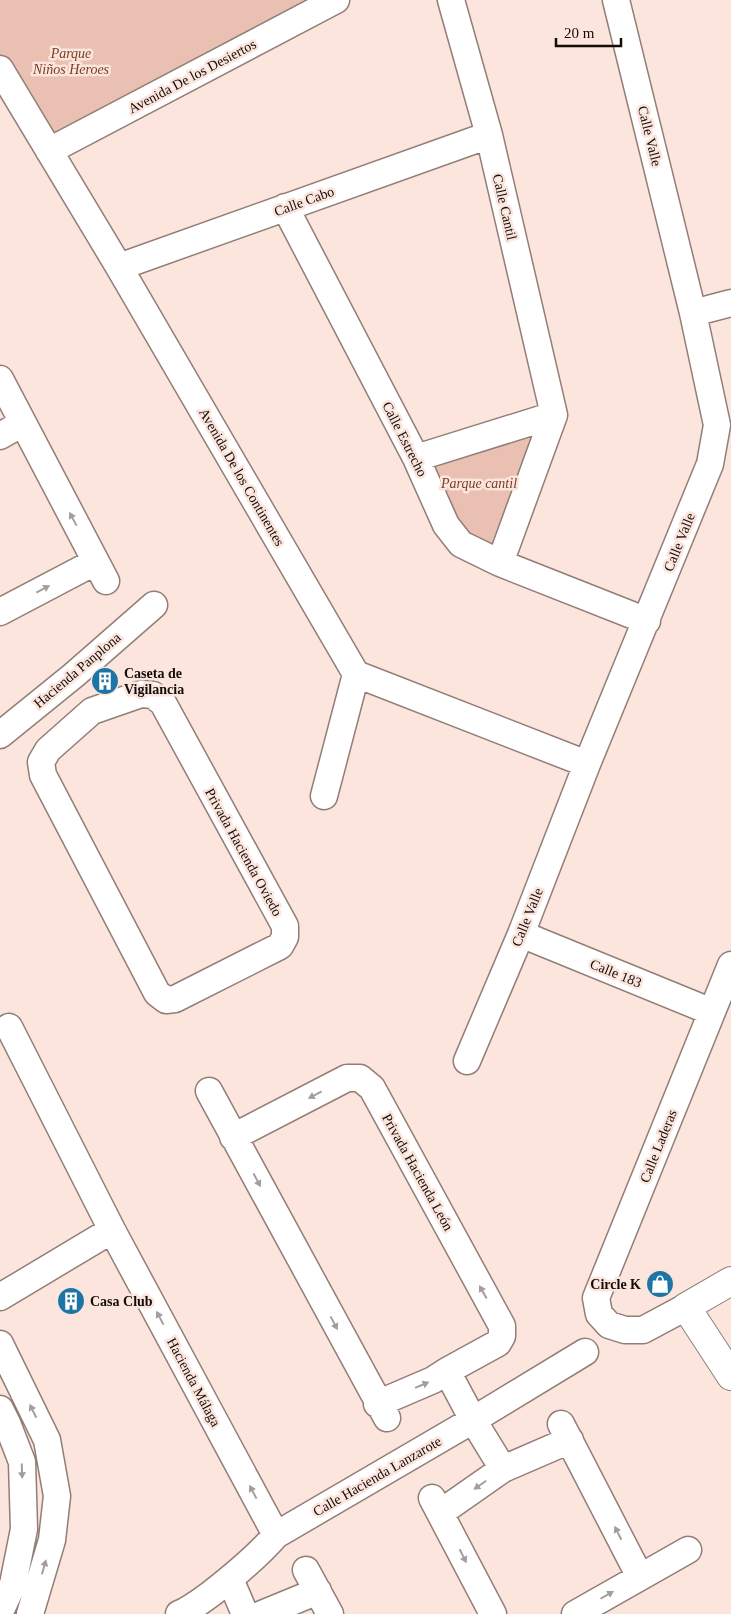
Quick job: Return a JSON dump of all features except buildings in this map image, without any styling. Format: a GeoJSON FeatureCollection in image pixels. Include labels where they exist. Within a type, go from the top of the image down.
{"type":"FeatureCollection","features":[{"type":"Feature","properties":{"kind":"street","name":"Avenida De los Desiertos"},"geometry":{"type":"LineString","coordinates":[[49,151],[336,0]]}},
{"type":"Feature","properties":{"kind":"street","name":"Calle Cantil"},"geometry":{"type":"LineString","coordinates":[[451,0],[489,135],[554,415]]}},
{"type":"Feature","properties":{"kind":"street","name":"Calle Valle"},"geometry":{"type":"LineString","coordinates":[[467,1061],[521,934],[587,764],[710,464],[717,425],[693,313],[616,0]]}},
{"type":"Feature","properties":{"kind":"street","name":"Avenida De los Continentes"},"geometry":{"type":"LineString","coordinates":[[0,68],[119,267],[356,674]]}},
{"type":"Feature","properties":{"kind":"street","name":"Calle Cabo"},"geometry":{"type":"LineString","coordinates":[[119,267],[489,135]]}},
{"type":"Feature","properties":{"kind":"street","name":"Calle Estrecho"},"geometry":{"type":"LineString","coordinates":[[285,207],[416,458],[446,525],[461,544],[500,564],[647,621]]}},
{"type":"Feature","properties":{"kind":"street"},"geometry":{"type":"LineString","coordinates":[[693,313],[731,303]]}},
{"type":"Feature","properties":{"kind":"street"},"geometry":{"type":"LineString","coordinates":[[0,379],[101,571],[0,612]]}},
{"type":"Feature","properties":{"kind":"street"},"geometry":{"type":"LineString","coordinates":[[416,458],[554,415]]}},
{"type":"Feature","properties":{"kind":"street"},"geometry":{"type":"LineString","coordinates":[[500,564],[554,415]]}},
{"type":"Feature","properties":{"kind":"street"},"geometry":{"type":"LineString","coordinates":[[0,436],[22,423]]}},
{"type":"Feature","properties":{"kind":"street","name":"Hacienda Panplona"},"geometry":{"type":"LineString","coordinates":[[0,735],[74,675],[154,604]]}},
{"type":"Feature","properties":{"kind":"street"},"geometry":{"type":"LineString","coordinates":[[324,796],[356,674],[587,764]]}},
{"type":"Feature","properties":{"kind":"street"},"geometry":{"type":"LineString","coordinates":[[74,675],[92,711]]}},
{"type":"Feature","properties":{"kind":"street","name":"Privada Hacienda Oviedo"},"geometry":{"type":"LineString","coordinates":[[141,694],[153,695],[163,703],[285,926],[285,937],[280,946],[175,999],[166,1000],[157,993],[43,775],[41,762],[48,750],[92,711],[141,694]]}},
{"type":"Feature","properties":{"kind":"street","name":"Calle 183"},"geometry":{"type":"LineString","coordinates":[[521,934],[712,1012]]}},
{"type":"Feature","properties":{"kind":"street","name":"Calle Laderas"},"geometry":{"type":"LineString","coordinates":[[686,1307],[643,1330],[625,1330],[609,1325],[599,1314],[596,1298],[731,965]]}},
{"type":"Feature","properties":{"kind":"street","name":"Hacienda Málaga"},"geometry":{"type":"LineString","coordinates":[[9,1028],[112,1230],[276,1535]]}},
{"type":"Feature","properties":{"kind":"street","name":"Privada Hacienda León"},"geometry":{"type":"LineString","coordinates":[[209,1091],[382,1411],[498,1342],[502,1336],[502,1326],[372,1088],[360,1078],[347,1078],[234,1137]]}},
{"type":"Feature","properties":{"kind":"street"},"geometry":{"type":"LineString","coordinates":[[0,1297],[112,1230]]}},
{"type":"Feature","properties":{"kind":"street"},"geometry":{"type":"LineString","coordinates":[[731,1281],[686,1307],[731,1376]]}},
{"type":"Feature","properties":{"kind":"street"},"geometry":{"type":"LineString","coordinates":[[0,1344],[47,1440],[57,1496],[52,1540],[30,1614]]}},
{"type":"Feature","properties":{"kind":"street","name":"Calle Hacienda Lanzarote"},"geometry":{"type":"LineString","coordinates":[[179,1614],[189,1610],[230,1579],[256,1557],[276,1535],[585,1352]]}},
{"type":"Feature","properties":{"kind":"street"},"geometry":{"type":"LineString","coordinates":[[447,1371],[473,1420],[503,1469]]}},
{"type":"Feature","properties":{"kind":"street"},"geometry":{"type":"LineString","coordinates":[[0,1409],[8,1424],[22,1462],[24,1529],[13,1584],[0,1612]]}},
{"type":"Feature","properties":{"kind":"street"},"geometry":{"type":"LineString","coordinates":[[493,1614],[436,1505],[566,1432],[640,1577]]}},
{"type":"Feature","properties":{"kind":"street"},"geometry":{"type":"LineString","coordinates":[[574,1614],[688,1550]]}},
{"type":"Feature","properties":{"kind":"street"},"geometry":{"type":"LineString","coordinates":[[230,1579],[246,1614]]}},
{"type":"Feature","properties":{"kind":"street"},"geometry":{"type":"LineString","coordinates":[[262,1614],[312,1580],[330,1614]]}},
{"type":"Feature","properties":{"kind":"green space","name":"Parque Niños Heroes"},"geometry":{"type":"Polygon","coordinates":[[[0,0],[321,0],[47,144],[0,62],[0,0]]]}},
{"type":"Feature","properties":{"kind":"green space","name":"Parque cantil"},"geometry":{"type":"Polygon","coordinates":[[[542,423],[493,555],[466,539],[423,460],[542,423]]]}},
{"type":"Feature","properties":{"kind":"place","name":"Caseta de Vigilancia"},"geometry":{"type":"Point","coordinates":[105,681]}},
{"type":"Feature","properties":{"kind":"place","name":"Circle K"},"geometry":{"type":"Point","coordinates":[660,1284]}},
{"type":"Feature","properties":{"kind":"place","name":"Casa Club"},"geometry":{"type":"Point","coordinates":[71,1301]}}]}
